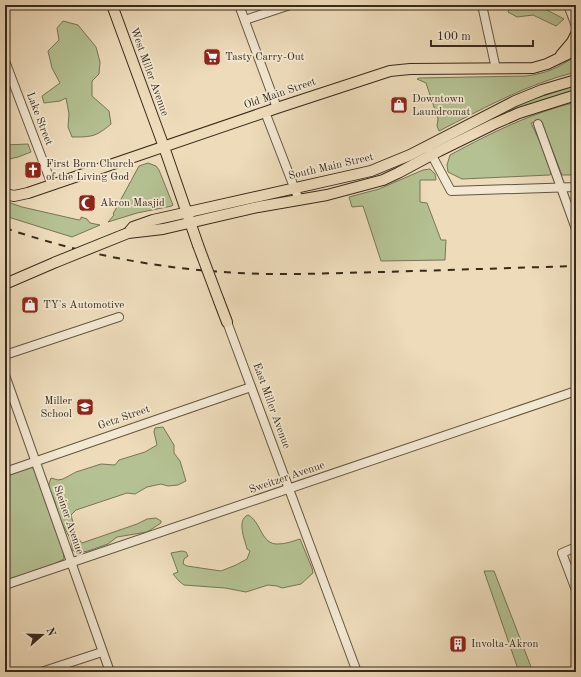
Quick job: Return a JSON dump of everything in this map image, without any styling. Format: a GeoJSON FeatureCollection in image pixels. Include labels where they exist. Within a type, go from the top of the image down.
{"type":"FeatureCollection","features":[{"type":"Feature","properties":{"kind":"main road","name":"West Miller Avenue"},"geometry":{"type":"LineString","coordinates":[[112,5],[164,147]]}},
{"type":"Feature","properties":{"kind":"main road","name":"Old Main Street"},"geometry":{"type":"LineString","coordinates":[[560,57],[572,42],[576,34]]}},
{"type":"Feature","properties":{"kind":"main road","name":"Old Main Street"},"geometry":{"type":"LineString","coordinates":[[9,195],[28,193],[390,71],[410,69],[533,68],[547,64],[576,50]]}},
{"type":"Feature","properties":{"kind":"main road","name":"South Main Street"},"geometry":{"type":"LineString","coordinates":[[5,284],[128,233],[133,227],[153,220],[188,218],[299,200],[326,195],[382,180],[398,174],[430,150],[515,101],[542,90],[576,80]]}},
{"type":"Feature","properties":{"kind":"main road","name":"South Main Street"},"geometry":{"type":"LineString","coordinates":[[188,218],[294,188],[371,171],[430,150],[519,113],[576,95]]}},
{"type":"Feature","properties":{"kind":"main road","name":"East Miller Avenue"},"geometry":{"type":"LineString","coordinates":[[164,147],[188,218],[227,322]]}},
{"type":"Feature","properties":{"kind":"street"},"geometry":{"type":"LineString","coordinates":[[239,5],[277,108]]}},
{"type":"Feature","properties":{"kind":"street"},"geometry":{"type":"LineString","coordinates":[[245,20],[290,5]]}},
{"type":"Feature","properties":{"kind":"street"},"geometry":{"type":"LineString","coordinates":[[482,5],[496,68]]}},
{"type":"Feature","properties":{"kind":"street"},"geometry":{"type":"LineString","coordinates":[[568,5],[576,26]]}},
{"type":"Feature","properties":{"kind":"street","name":"Lake Street"},"geometry":{"type":"LineString","coordinates":[[5,61],[52,185]]}},
{"type":"Feature","properties":{"kind":"street"},"geometry":{"type":"LineString","coordinates":[[265,112],[299,200]]}},
{"type":"Feature","properties":{"kind":"street"},"geometry":{"type":"LineString","coordinates":[[538,124],[576,229]]}},
{"type":"Feature","properties":{"kind":"street"},"geometry":{"type":"LineString","coordinates":[[430,150],[451,191],[576,187]]}},
{"type":"Feature","properties":{"kind":"street"},"geometry":{"type":"LineString","coordinates":[[5,355],[119,317]]}},
{"type":"Feature","properties":{"kind":"street","name":"East Miller Avenue"},"geometry":{"type":"LineString","coordinates":[[227,322],[357,672]]}},
{"type":"Feature","properties":{"kind":"street","name":"Steiner Avenue"},"geometry":{"type":"LineString","coordinates":[[5,375],[110,672]]}},
{"type":"Feature","properties":{"kind":"street","name":"Getz Street"},"geometry":{"type":"LineString","coordinates":[[5,472],[35,460],[251,387]]}},
{"type":"Feature","properties":{"kind":"street","name":"Sweitzer Avenue"},"geometry":{"type":"LineString","coordinates":[[5,585],[576,391]]}},
{"type":"Feature","properties":{"kind":"street"},"geometry":{"type":"LineString","coordinates":[[576,547],[562,553],[576,590]]}},
{"type":"Feature","properties":{"kind":"street"},"geometry":{"type":"LineString","coordinates":[[41,672],[102,652]]}},
{"type":"Feature","properties":{"kind":"green space"},"geometry":{"type":"Polygon","coordinates":[[[510,5],[544,5],[545,9],[564,19],[556,26],[533,15],[517,17],[508,12],[510,5]]]}},
{"type":"Feature","properties":{"kind":"green space"},"geometry":{"type":"Polygon","coordinates":[[[63,21],[78,25],[96,47],[100,62],[99,74],[92,81],[92,96],[109,111],[111,124],[97,134],[84,137],[72,137],[68,127],[69,114],[66,98],[60,101],[44,103],[42,96],[60,83],[52,68],[48,51],[59,40],[57,28],[63,21]]]}},
{"type":"Feature","properties":{"kind":"green space"},"geometry":{"type":"Polygon","coordinates":[[[576,56],[576,72],[523,90],[489,105],[439,131],[437,126],[438,119],[426,83],[417,79],[526,76],[552,69],[576,56]]]}},
{"type":"Feature","properties":{"kind":"green space"},"geometry":{"type":"Polygon","coordinates":[[[576,85],[576,91],[525,106],[467,133],[465,132],[516,105],[576,85]]]}},
{"type":"Feature","properties":{"kind":"green space"},"geometry":{"type":"Polygon","coordinates":[[[576,102],[576,175],[562,175],[541,121],[531,123],[550,163],[552,169],[550,175],[462,179],[448,172],[447,165],[450,155],[512,124],[543,112],[576,102]]]}},
{"type":"Feature","properties":{"kind":"green space"},"geometry":{"type":"Polygon","coordinates":[[[28,144],[31,152],[5,160],[5,145],[28,144]]]}},
{"type":"Feature","properties":{"kind":"green space"},"geometry":{"type":"Polygon","coordinates":[[[148,163],[156,166],[159,170],[173,205],[137,213],[108,222],[114,215],[113,214],[139,166],[148,163]]]}},
{"type":"Feature","properties":{"kind":"green space"},"geometry":{"type":"Polygon","coordinates":[[[430,169],[435,174],[436,180],[420,180],[420,202],[427,203],[441,240],[446,240],[445,260],[381,261],[363,206],[352,207],[349,197],[379,189],[423,170],[430,169]]]}},
{"type":"Feature","properties":{"kind":"green space"},"geometry":{"type":"Polygon","coordinates":[[[5,201],[22,207],[79,220],[81,217],[87,219],[90,223],[100,225],[72,237],[5,216],[5,201]]]}},
{"type":"Feature","properties":{"kind":"green space"},"geometry":{"type":"Polygon","coordinates":[[[163,427],[174,445],[174,453],[180,461],[186,481],[178,485],[168,486],[161,484],[147,487],[135,494],[127,493],[76,510],[71,515],[77,537],[82,543],[137,524],[147,519],[156,518],[161,521],[161,523],[147,532],[117,537],[108,544],[88,551],[78,553],[72,550],[70,539],[60,518],[50,490],[49,485],[51,478],[58,480],[63,479],[76,472],[101,464],[115,465],[119,460],[145,452],[157,445],[154,432],[155,428],[163,427]]]}},
{"type":"Feature","properties":{"kind":"green space"},"geometry":{"type":"Polygon","coordinates":[[[30,467],[35,469],[63,550],[64,559],[5,581],[5,474],[30,467]]]}},
{"type":"Feature","properties":{"kind":"green space"},"geometry":{"type":"Polygon","coordinates":[[[248,515],[256,522],[264,537],[272,543],[284,544],[300,539],[313,573],[301,584],[282,588],[268,585],[246,592],[225,588],[184,585],[179,581],[173,574],[178,572],[171,553],[182,551],[186,552],[188,556],[184,559],[183,564],[187,566],[221,571],[247,559],[250,551],[247,549],[243,536],[242,521],[248,515]]]}},
{"type":"Feature","properties":{"kind":"green space"},"geometry":{"type":"Polygon","coordinates":[[[484,571],[494,571],[533,672],[519,672],[484,571]]]}},
{"type":"Feature","properties":{"kind":"railway"},"geometry":{"type":"LineString","coordinates":[[5,228],[31,237],[112,257],[195,270],[223,272],[303,274],[576,266]]}},
{"type":"Feature","properties":{"kind":"place","name":"Tasty Carry-Out"},"geometry":{"type":"Point","coordinates":[212,57]}},
{"type":"Feature","properties":{"kind":"place","name":"Downtown Laundromat"},"geometry":{"type":"Point","coordinates":[399,105]}},
{"type":"Feature","properties":{"kind":"place","name":"First Born Church of the Living God"},"geometry":{"type":"Point","coordinates":[33,170]}},
{"type":"Feature","properties":{"kind":"place","name":"Akron Masjid"},"geometry":{"type":"Point","coordinates":[87,203]}},
{"type":"Feature","properties":{"kind":"place","name":"TY's Automotive"},"geometry":{"type":"Point","coordinates":[30,305]}},
{"type":"Feature","properties":{"kind":"place","name":"Miller School"},"geometry":{"type":"Point","coordinates":[85,407]}},
{"type":"Feature","properties":{"kind":"place","name":"Involta-Akron"},"geometry":{"type":"Point","coordinates":[458,644]}}]}
